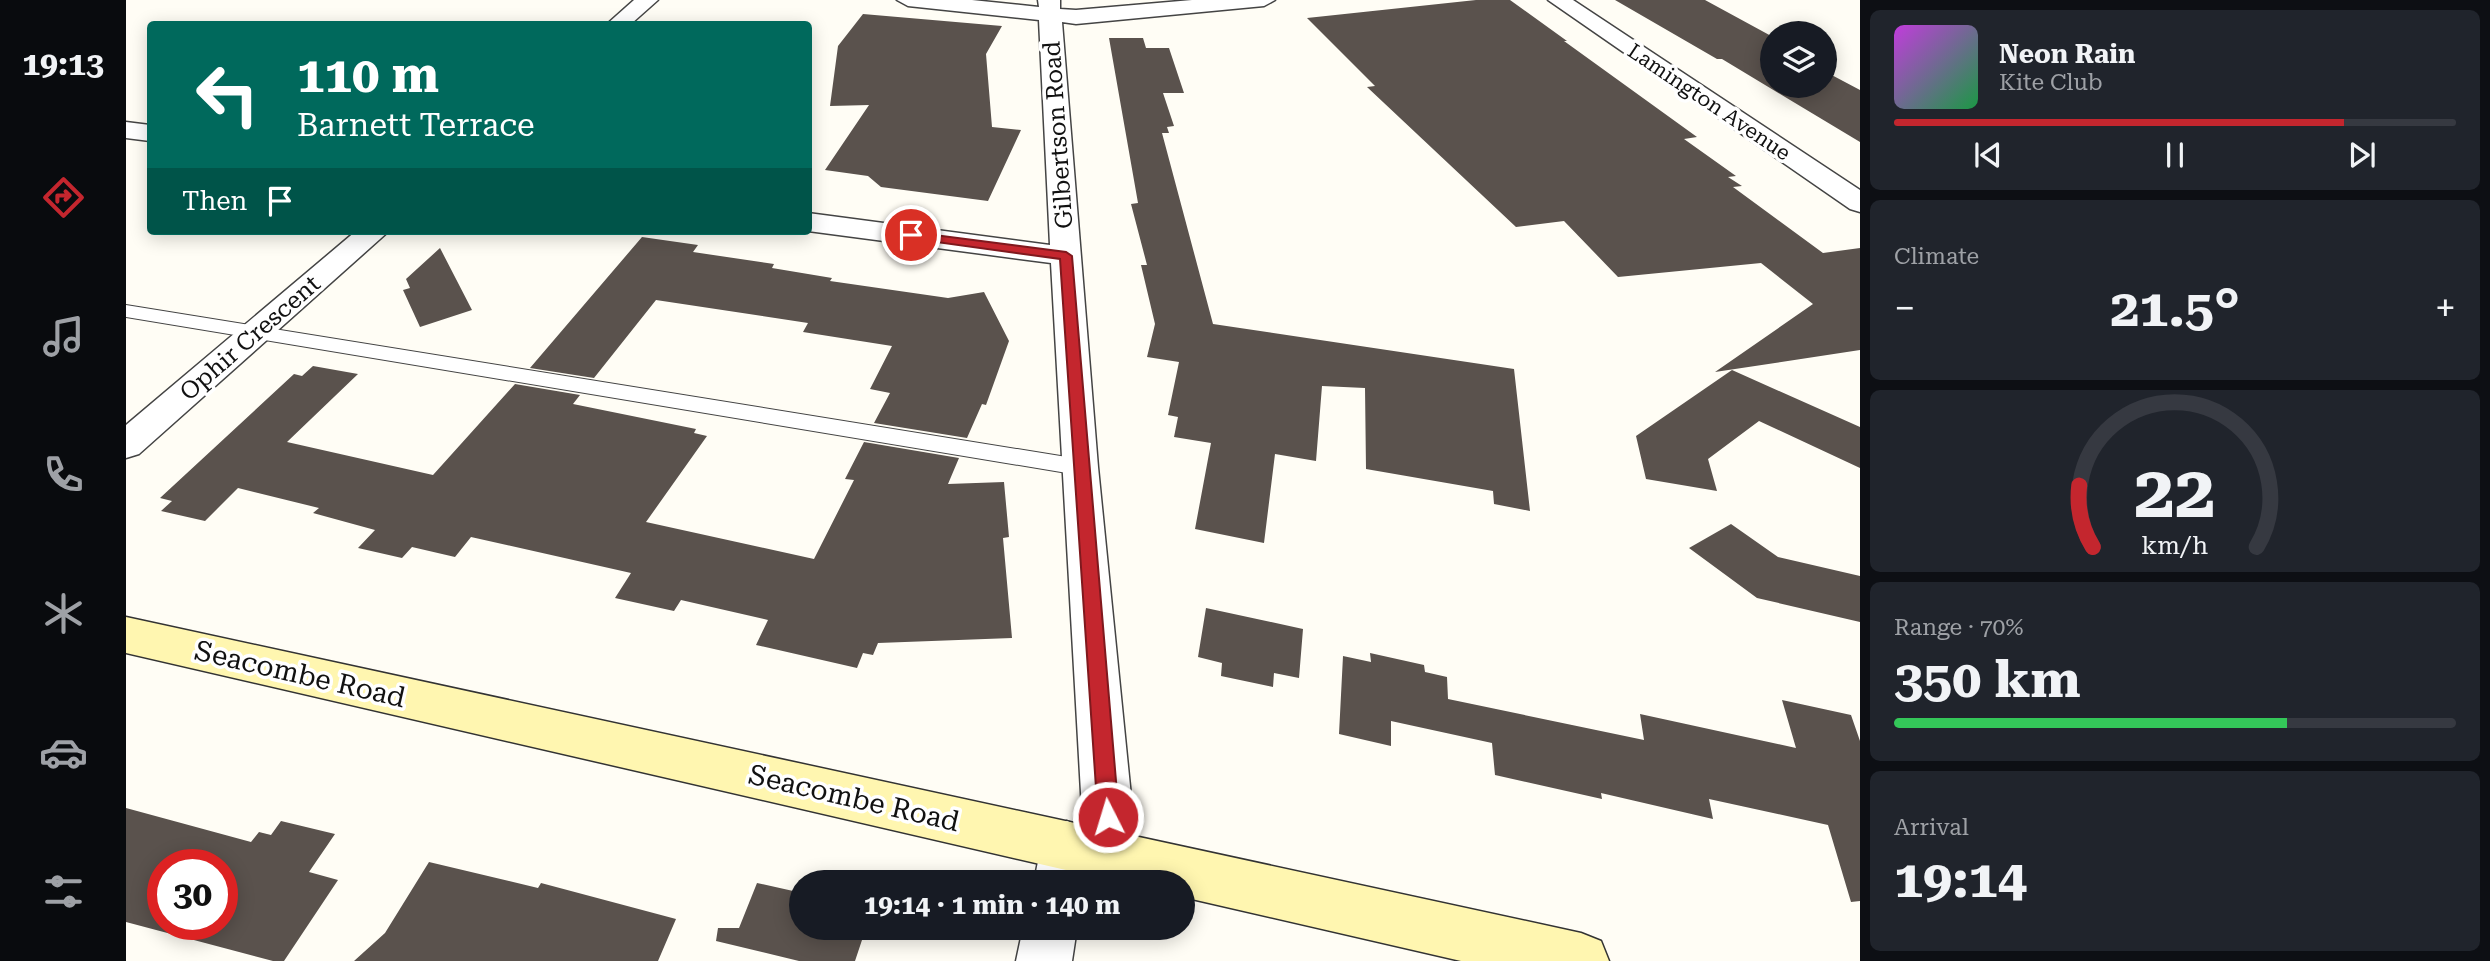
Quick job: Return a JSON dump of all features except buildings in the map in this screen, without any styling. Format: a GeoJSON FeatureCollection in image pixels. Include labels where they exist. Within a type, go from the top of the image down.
{"type":"FeatureCollection","features":[{"type":"Feature","properties":{"kind":"main road","name":"Seacombe Road"},"geometry":{"type":"LineString","coordinates":[[126,635],[1079,861],[1581,961]]}},
{"type":"Feature","properties":{"kind":"street"},"geometry":{"type":"LineString","coordinates":[[622,21],[647,0]]}},
{"type":"Feature","properties":{"kind":"street"},"geometry":{"type":"LineString","coordinates":[[908,0],[1050,7],[1076,16],[1264,0]]}},
{"type":"Feature","properties":{"kind":"street","name":"Lamington Avenue"},"geometry":{"type":"LineString","coordinates":[[1559,0],[1860,203]]}},
{"type":"Feature","properties":{"kind":"street","name":"Gilbertson Road"},"geometry":{"type":"LineString","coordinates":[[1050,7],[1080,467],[1079,861]]}},
{"type":"Feature","properties":{"kind":"street"},"geometry":{"type":"LineString","coordinates":[[126,130],[147,133]]}},
{"type":"Feature","properties":{"kind":"street"},"geometry":{"type":"LineString","coordinates":[[812,223],[1066,256]]}},
{"type":"Feature","properties":{"kind":"street","name":"Ophir Crescent"},"geometry":{"type":"LineString","coordinates":[[126,445],[369,235]]}},
{"type":"Feature","properties":{"kind":"street"},"geometry":{"type":"LineString","coordinates":[[1044,961],[1048,940]]}},
{"type":"Feature","properties":{"kind":"lane"},"geometry":{"type":"LineString","coordinates":[[126,311],[1080,467]]}},
{"type":"Feature","properties":{"kind":"route"},"geometry":{"type":"LineString","coordinates":[[911,235],[1066,256],[1108,817]]}}]}
